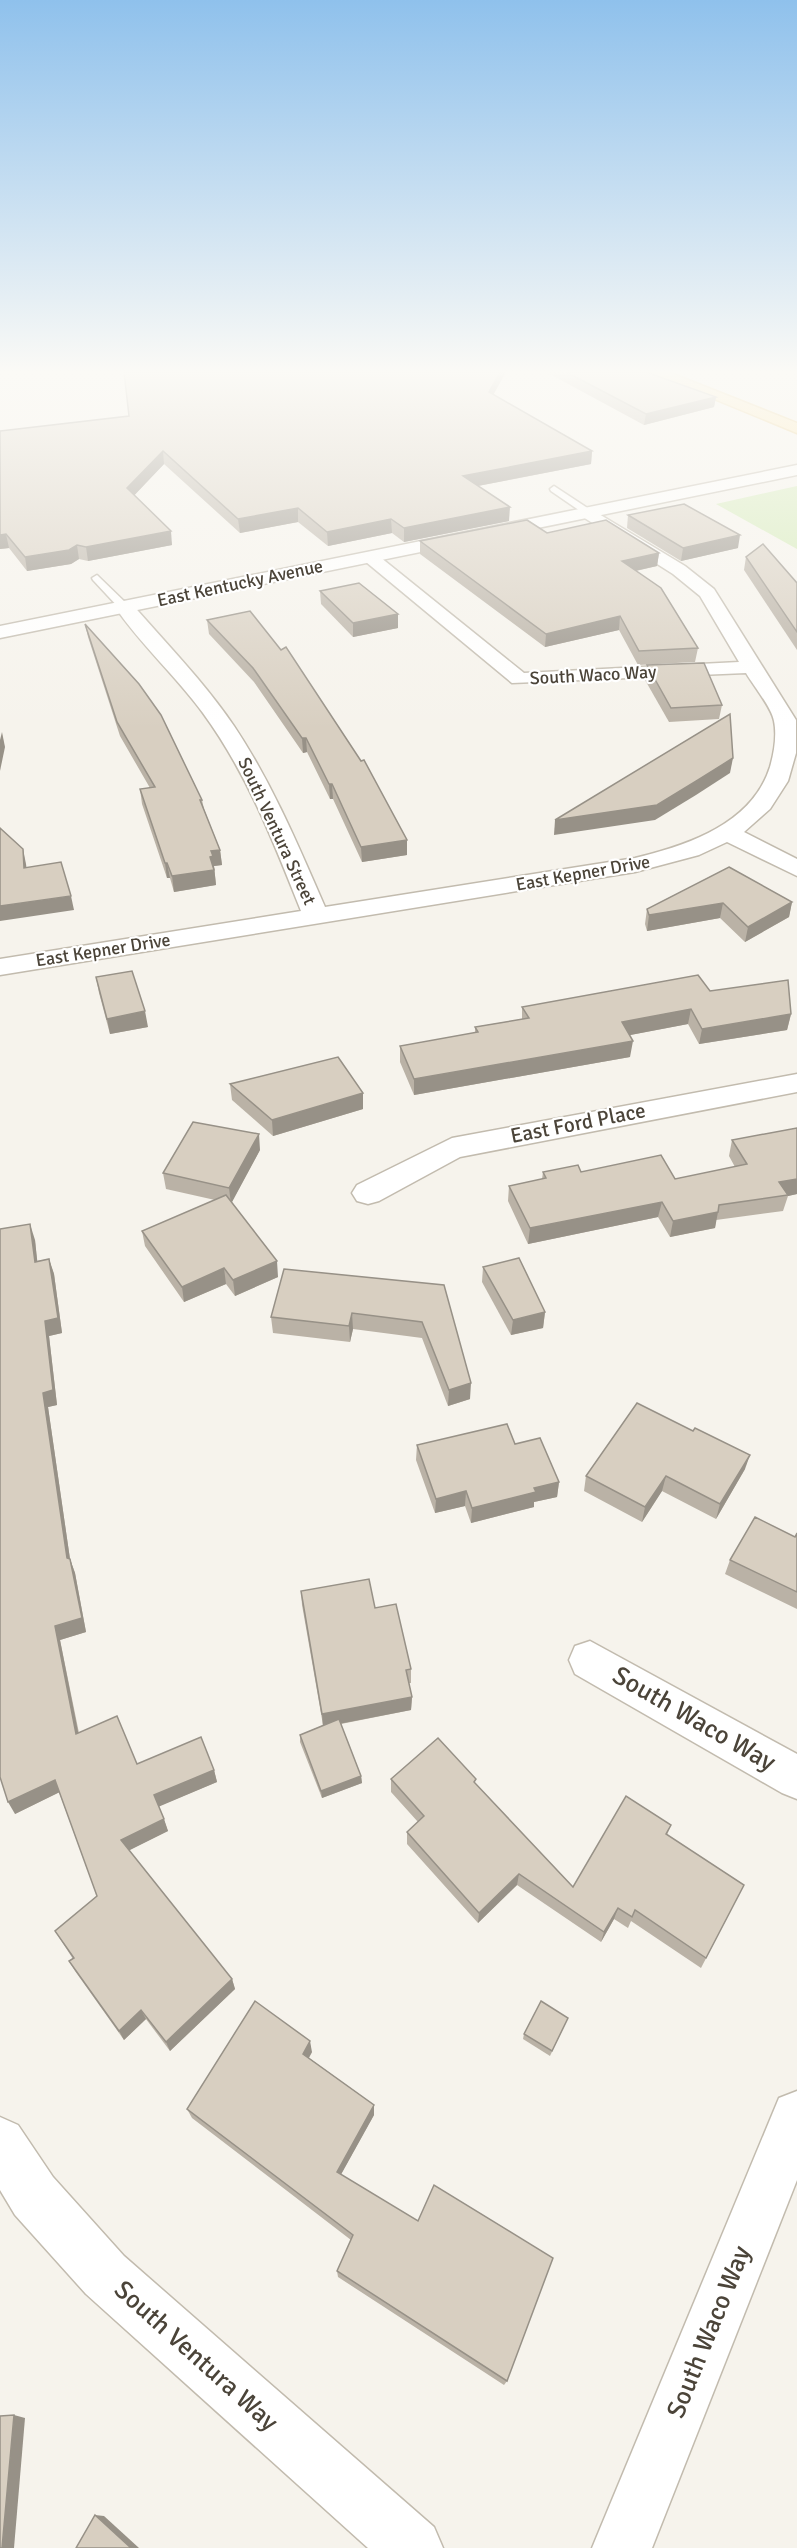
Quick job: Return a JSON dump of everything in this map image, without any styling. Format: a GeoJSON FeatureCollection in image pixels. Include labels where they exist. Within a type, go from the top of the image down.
{"type":"FeatureCollection","features":[{"type":"Feature","properties":{"kind":"street","name":"East Kentucky Avenue"},"geometry":{"type":"LineString","coordinates":[[0,632],[696,491]]}},
{"type":"Feature","properties":{"kind":"street","name":"East Kepner Drive"},"geometry":{"type":"LineString","coordinates":[[0,967],[635,865],[677,856],[732,835],[762,815],[780,797],[791,778],[795,758],[793,739],[785,720],[714,603],[697,584],[589,513]]}},
{"type":"Feature","properties":{"kind":"street","name":"South Waco Way"},"geometry":{"type":"LineString","coordinates":[[369,557],[519,679],[753,667]]}},
{"type":"Feature","properties":{"kind":"street","name":"South Ventura Street"},"geometry":{"type":"LineString","coordinates":[[124,607],[209,706],[237,747],[279,828],[316,916]]}},
{"type":"Feature","properties":{"kind":"street"},"geometry":{"type":"LineString","coordinates":[[732,835],[797,869]]}},
{"type":"Feature","properties":{"kind":"street","name":"East Ford Place"},"geometry":{"type":"LineString","coordinates":[[368,1193],[452,1148],[797,1083]]}},
{"type":"Feature","properties":{"kind":"street","name":"South Waco Way"},"geometry":{"type":"LineString","coordinates":[[590,1660],[797,1778]]}},
{"type":"Feature","properties":{"kind":"street","name":"South Waco Way"},"geometry":{"type":"LineString","coordinates":[[621,2548],[797,2116]]}},
{"type":"Feature","properties":{"kind":"street","name":"South Ventura Way"},"geometry":{"type":"LineString","coordinates":[[0,2143],[34,2196],[105,2275],[413,2548]]}},
{"type":"Feature","properties":{"kind":"lane"},"geometry":{"type":"LineString","coordinates":[[557,491],[589,513]]}},
{"type":"Feature","properties":{"kind":"lane"},"geometry":{"type":"LineString","coordinates":[[97,578],[124,607]]}},
{"type":"Feature","properties":{"kind":"green space"},"geometry":{"type":"Polygon","coordinates":[[[775,491],[797,491],[797,549],[716,504],[775,491]]]}},
{"type":"Feature","properties":{"kind":"building"},"geometry":{"type":"Polygon","coordinates":[[[0,491],[130,491],[171,531],[86,547],[77,545],[69,550],[25,557],[6,534],[0,535],[0,491]]]}},
{"type":"Feature","properties":{"kind":"building"},"geometry":{"type":"Polygon","coordinates":[[[207,491],[486,491],[510,507],[404,528],[391,519],[327,532],[298,508],[238,519],[207,491]]]}},
{"type":"Feature","properties":{"kind":"building"},"geometry":{"type":"Polygon","coordinates":[[[684,504],[740,535],[683,548],[628,515],[684,504]]]}},
{"type":"Feature","properties":{"kind":"building"},"geometry":{"type":"Polygon","coordinates":[[[527,520],[547,533],[606,520],[659,553],[622,561],[661,588],[698,648],[639,651],[620,616],[546,634],[420,541],[527,520]]]}},
{"type":"Feature","properties":{"kind":"building"},"geometry":{"type":"Polygon","coordinates":[[[763,544],[797,583],[797,632],[746,557],[763,544]]]}},
{"type":"Feature","properties":{"kind":"building"},"geometry":{"type":"Polygon","coordinates":[[[359,583],[398,614],[353,623],[320,591],[359,583]]]}},
{"type":"Feature","properties":{"kind":"building"},"geometry":{"type":"Polygon","coordinates":[[[250,611],[281,650],[286,647],[361,761],[364,760],[407,840],[361,847],[332,784],[329,784],[306,738],[302,738],[253,668],[207,620],[250,611]]]}},
{"type":"Feature","properties":{"kind":"building"},"geometry":{"type":"Polygon","coordinates":[[[85,624],[139,684],[161,715],[202,800],[200,800],[220,850],[211,851],[213,856],[210,857],[214,870],[172,876],[165,863],[140,789],[155,787],[117,722],[85,624]]]}},
{"type":"Feature","properties":{"kind":"building"},"geometry":{"type":"Polygon","coordinates":[[[704,663],[722,705],[671,708],[647,665],[704,663]]]}},
{"type":"Feature","properties":{"kind":"building"},"geometry":{"type":"Polygon","coordinates":[[[730,714],[733,758],[657,805],[555,820],[730,714]]]}},
{"type":"Feature","properties":{"kind":"building"},"geometry":{"type":"Polygon","coordinates":[[[0,828],[23,849],[24,868],[61,862],[71,896],[0,906],[0,828]]]}},
{"type":"Feature","properties":{"kind":"building"},"geometry":{"type":"Polygon","coordinates":[[[729,867],[792,902],[748,927],[723,903],[649,915],[647,909],[729,867]]]}},
{"type":"Feature","properties":{"kind":"building"},"geometry":{"type":"Polygon","coordinates":[[[132,971],[145,1011],[107,1019],[96,977],[132,971]]]}},
{"type":"Feature","properties":{"kind":"building"},"geometry":{"type":"Polygon","coordinates":[[[698,975],[710,991],[788,980],[791,1014],[702,1029],[691,1009],[622,1022],[633,1041],[414,1079],[400,1046],[478,1032],[475,1027],[529,1018],[522,1007],[698,975]]]}},
{"type":"Feature","properties":{"kind":"building"},"geometry":{"type":"Polygon","coordinates":[[[338,1057],[363,1093],[272,1120],[230,1084],[338,1057]]]}},
{"type":"Feature","properties":{"kind":"building"},"geometry":{"type":"Polygon","coordinates":[[[193,1122],[259,1134],[229,1188],[163,1173],[193,1122]]]}},
{"type":"Feature","properties":{"kind":"building"},"geometry":{"type":"Polygon","coordinates":[[[797,1128],[797,1179],[779,1182],[788,1195],[719,1205],[718,1212],[673,1221],[662,1202],[530,1228],[509,1186],[546,1178],[543,1172],[578,1165],[581,1172],[661,1155],[675,1179],[747,1164],[732,1140],[797,1128]]]}},
{"type":"Feature","properties":{"kind":"building"},"geometry":{"type":"Polygon","coordinates":[[[226,1195],[277,1261],[233,1280],[224,1268],[182,1287],[142,1231],[226,1195]]]}},
{"type":"Feature","properties":{"kind":"building"},"geometry":{"type":"Polygon","coordinates":[[[30,1224],[35,1262],[49,1259],[58,1318],[45,1321],[53,1390],[43,1393],[67,1558],[70,1559],[82,1618],[55,1626],[76,1734],[117,1716],[137,1764],[201,1737],[214,1770],[154,1795],[164,1819],[121,1840],[232,1979],[166,2042],[141,2010],[119,2031],[69,1961],[74,1958],[55,1931],[97,1896],[55,1780],[8,1802],[0,1777],[0,1229],[30,1224]]]}},
{"type":"Feature","properties":{"kind":"building"},"geometry":{"type":"Polygon","coordinates":[[[519,1258],[545,1312],[513,1320],[483,1267],[519,1258]]]}},
{"type":"Feature","properties":{"kind":"building"},"geometry":{"type":"Polygon","coordinates":[[[284,1269],[444,1285],[471,1383],[449,1390],[422,1322],[352,1313],[349,1326],[271,1317],[284,1269]]]}},
{"type":"Feature","properties":{"kind":"building"},"geometry":{"type":"Polygon","coordinates":[[[637,1403],[693,1431],[695,1428],[750,1455],[720,1504],[666,1476],[645,1507],[586,1476],[637,1403]]]}},
{"type":"Feature","properties":{"kind":"building"},"geometry":{"type":"Polygon","coordinates":[[[507,1424],[515,1444],[540,1438],[559,1482],[534,1488],[536,1492],[472,1508],[466,1491],[436,1499],[417,1445],[507,1424]]]}},
{"type":"Feature","properties":{"kind":"building"},"geometry":{"type":"Polygon","coordinates":[[[755,1517],[795,1537],[797,1533],[797,1592],[730,1560],[755,1517]]]}},
{"type":"Feature","properties":{"kind":"building"},"geometry":{"type":"Polygon","coordinates":[[[369,1579],[375,1608],[396,1604],[411,1669],[406,1670],[412,1697],[322,1714],[301,1591],[369,1579]]]}},
{"type":"Feature","properties":{"kind":"building"},"geometry":{"type":"Polygon","coordinates":[[[339,1719],[361,1776],[321,1791],[300,1735],[339,1719]]]}},
{"type":"Feature","properties":{"kind":"building"},"geometry":{"type":"Polygon","coordinates":[[[438,1738],[476,1779],[474,1782],[573,1887],[626,1796],[671,1825],[666,1834],[744,1885],[706,1958],[635,1910],[632,1917],[618,1908],[604,1932],[519,1874],[479,1913],[407,1832],[424,1816],[391,1779],[438,1738]]]}},
{"type":"Feature","properties":{"kind":"building"},"geometry":{"type":"Polygon","coordinates":[[[255,2001],[310,2041],[303,2054],[374,2105],[337,2172],[418,2221],[434,2185],[553,2258],[507,2381],[337,2271],[353,2235],[187,2109],[255,2001]]]}},
{"type":"Feature","properties":{"kind":"building"},"geometry":{"type":"Polygon","coordinates":[[[541,2001],[568,2018],[552,2051],[524,2034],[541,2001]]]}},
{"type":"Feature","properties":{"kind":"building"},"geometry":{"type":"Polygon","coordinates":[[[14,2415],[2,2548],[0,2548],[0,2416],[14,2415]]]}},
{"type":"Feature","properties":{"kind":"building"},"geometry":{"type":"Polygon","coordinates":[[[95,2515],[131,2548],[76,2548],[95,2515]]]}}]}
